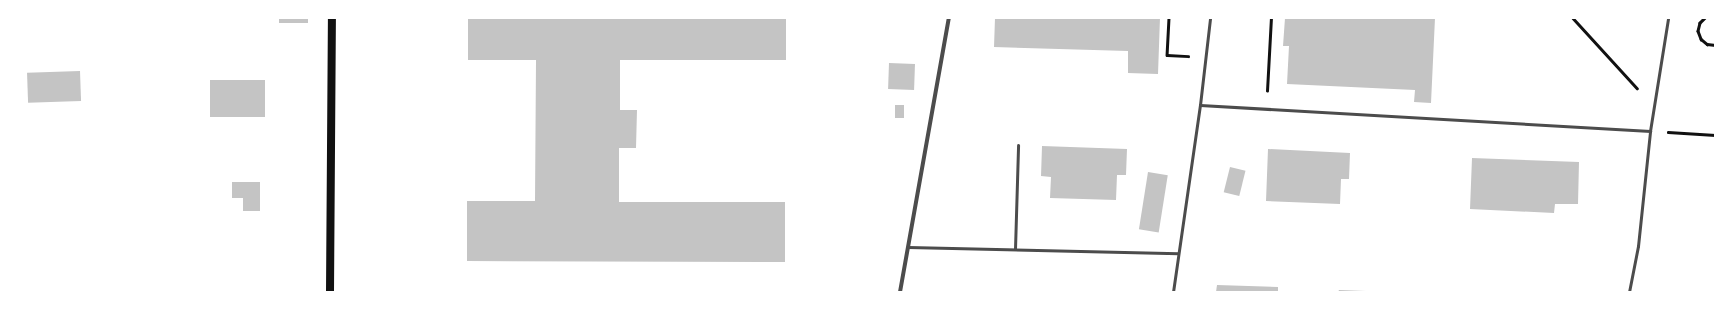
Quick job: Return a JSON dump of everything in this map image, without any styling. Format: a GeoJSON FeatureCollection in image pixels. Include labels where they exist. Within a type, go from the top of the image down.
{"type":"FeatureCollection","features":[{"type":"Feature","properties":{"kind":"main road"},"geometry":{"type":"LineString","coordinates":[[330,292],[332,18]]}},
{"type":"Feature","properties":{"kind":"street"},"geometry":{"type":"LineString","coordinates":[[900,292],[949,18]]}},
{"type":"Feature","properties":{"kind":"lane"},"geometry":{"type":"LineString","coordinates":[[1173,292],[1200,105],[1210,18]]}},
{"type":"Feature","properties":{"kind":"lane"},"geometry":{"type":"LineString","coordinates":[[1629,292],[1638,246],[1650,131],[1668,18]]}},
{"type":"Feature","properties":{"kind":"lane"},"geometry":{"type":"LineString","coordinates":[[1200,105],[1650,131]]}},
{"type":"Feature","properties":{"kind":"lane"},"geometry":{"type":"LineString","coordinates":[[1015,249],[1018,145]]}},
{"type":"Feature","properties":{"kind":"lane"},"geometry":{"type":"LineString","coordinates":[[908,247],[1178,253]]}},
{"type":"Feature","properties":{"kind":"path"},"geometry":{"type":"LineString","coordinates":[[1168,18],[1167,55],[1206,57]]}},
{"type":"Feature","properties":{"kind":"path"},"geometry":{"type":"LineString","coordinates":[[1266,109],[1271,18]]}},
{"type":"Feature","properties":{"kind":"path"},"geometry":{"type":"LineString","coordinates":[[1573,18],[1654,106]]}},
{"type":"Feature","properties":{"kind":"path"},"geometry":{"type":"LineString","coordinates":[[1705,18],[1700,23],[1698,31],[1701,39],[1706,44],[1715,45]]}},
{"type":"Feature","properties":{"kind":"path"},"geometry":{"type":"LineString","coordinates":[[1650,131],[1715,135]]}},
{"type":"Feature","properties":{"kind":"building"},"geometry":{"type":"Polygon","coordinates":[[[279,18],[308,18],[308,23],[279,23],[279,18]]]}},
{"type":"Feature","properties":{"kind":"building"},"geometry":{"type":"Polygon","coordinates":[[[468,18],[786,18],[786,60],[620,60],[620,110],[637,110],[636,148],[619,148],[619,202],[785,202],[785,262],[467,261],[467,201],[535,201],[536,60],[468,60],[468,18]]]}},
{"type":"Feature","properties":{"kind":"building"},"geometry":{"type":"Polygon","coordinates":[[[995,18],[1160,18],[1158,74],[1128,73],[1128,51],[994,47],[995,18]]]}},
{"type":"Feature","properties":{"kind":"building"},"geometry":{"type":"Polygon","coordinates":[[[1285,18],[1435,18],[1431,103],[1414,102],[1415,90],[1287,84],[1289,46],[1283,46],[1285,18]]]}},
{"type":"Feature","properties":{"kind":"building"},"geometry":{"type":"Polygon","coordinates":[[[889,63],[915,64],[914,90],[888,89],[889,63]]]}},
{"type":"Feature","properties":{"kind":"building"},"geometry":{"type":"Polygon","coordinates":[[[80,71],[81,101],[28,103],[27,73],[80,71]]]}},
{"type":"Feature","properties":{"kind":"building"},"geometry":{"type":"Polygon","coordinates":[[[210,80],[265,80],[265,117],[210,117],[210,80]]]}},
{"type":"Feature","properties":{"kind":"building"},"geometry":{"type":"Polygon","coordinates":[[[895,105],[904,105],[904,118],[895,118],[895,105]]]}},
{"type":"Feature","properties":{"kind":"building"},"geometry":{"type":"Polygon","coordinates":[[[1042,146],[1127,149],[1126,175],[1117,175],[1116,200],[1050,198],[1051,177],[1041,176],[1042,146]]]}},
{"type":"Feature","properties":{"kind":"building"},"geometry":{"type":"Polygon","coordinates":[[[1268,149],[1350,153],[1349,179],[1341,179],[1340,204],[1266,201],[1268,149]]]}},
{"type":"Feature","properties":{"kind":"building"},"geometry":{"type":"Polygon","coordinates":[[[1472,158],[1579,162],[1578,204],[1555,204],[1554,213],[1470,209],[1472,158]]]}},
{"type":"Feature","properties":{"kind":"building"},"geometry":{"type":"Polygon","coordinates":[[[1230,167],[1246,171],[1239,196],[1224,192],[1230,167]]]}},
{"type":"Feature","properties":{"kind":"building"},"geometry":{"type":"Polygon","coordinates":[[[1148,172],[1168,175],[1159,232],[1139,229],[1148,172]]]}},
{"type":"Feature","properties":{"kind":"building"},"geometry":{"type":"Polygon","coordinates":[[[232,182],[260,182],[260,211],[243,211],[243,198],[232,198],[232,182]]]}},
{"type":"Feature","properties":{"kind":"building"},"geometry":{"type":"Polygon","coordinates":[[[1217,285],[1278,287],[1278,292],[1216,292],[1217,285]]]}},
{"type":"Feature","properties":{"kind":"building"},"geometry":{"type":"Polygon","coordinates":[[[1339,290],[1366,291],[1366,292],[1338,292],[1339,290]]]}}]}
